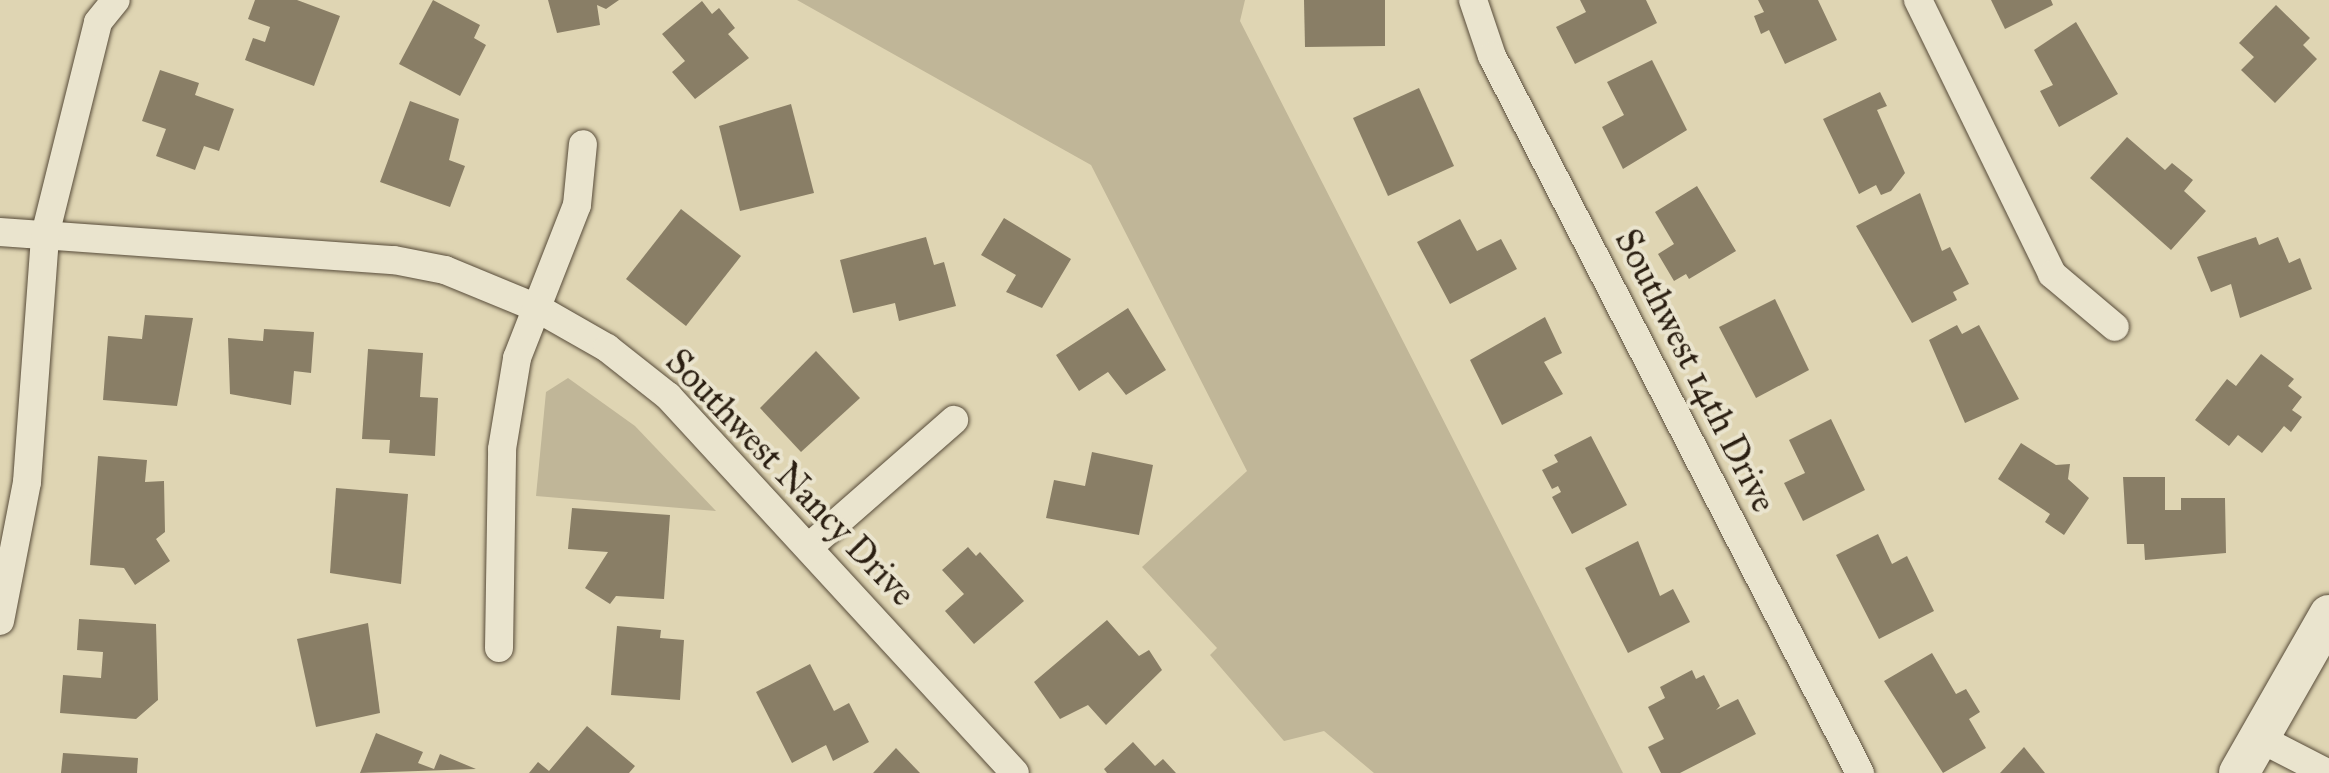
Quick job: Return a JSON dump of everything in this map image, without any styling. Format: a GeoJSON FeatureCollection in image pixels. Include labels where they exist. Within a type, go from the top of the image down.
{"type":"FeatureCollection","features":[{"type":"Feature","properties":{"kind":"main road"},"geometry":{"type":"LineString","coordinates":[[2238,773],[2329,615]]}},
{"type":"Feature","properties":{"kind":"street"},"geometry":{"type":"LineString","coordinates":[[0,621],[27,482],[45,236],[98,22],[116,0]]}},
{"type":"Feature","properties":{"kind":"street","name":"Southwest 14th Drive"},"geometry":{"type":"LineString","coordinates":[[1473,0],[1492,56],[1860,773]]}},
{"type":"Feature","properties":{"kind":"street"},"geometry":{"type":"LineString","coordinates":[[1918,0],[2052,274],[2115,327]]}},
{"type":"Feature","properties":{"kind":"street"},"geometry":{"type":"LineString","coordinates":[[499,648],[502,449],[517,358],[577,205],[583,144]]}},
{"type":"Feature","properties":{"kind":"street","name":"Southwest Nancy Drive"},"geometry":{"type":"LineString","coordinates":[[0,232],[394,260],[445,270],[537,308],[607,348],[668,396],[1015,773]]}},
{"type":"Feature","properties":{"kind":"street"},"geometry":{"type":"LineString","coordinates":[[809,547],[954,420]]}},
{"type":"Feature","properties":{"kind":"street"},"geometry":{"type":"LineString","coordinates":[[2259,738],[2327,773]]}},
{"type":"Feature","properties":{"kind":"shaded area"},"geometry":{"type":"Polygon","coordinates":[[[797,0],[1245,0],[1240,21],[1623,773],[1374,773],[1324,731],[1284,741],[1210,655],[1217,648],[1142,567],[1247,471],[1091,165],[797,0]]]}},
{"type":"Feature","properties":{"kind":"shaded area"},"geometry":{"type":"Polygon","coordinates":[[[568,378],[635,426],[716,511],[536,496],[546,392],[568,378]]]}},
{"type":"Feature","properties":{"kind":"building"},"geometry":{"type":"Polygon","coordinates":[[[255,0],[297,0],[340,16],[314,86],[245,60],[253,38],[265,42],[270,27],[248,19],[255,0]]]}},
{"type":"Feature","properties":{"kind":"building"},"geometry":{"type":"Polygon","coordinates":[[[433,0],[480,25],[474,38],[486,45],[460,96],[399,64],[433,0]]]}},
{"type":"Feature","properties":{"kind":"building"},"geometry":{"type":"Polygon","coordinates":[[[548,0],[619,0],[606,9],[597,5],[600,25],[557,33],[548,0]]]}},
{"type":"Feature","properties":{"kind":"building"},"geometry":{"type":"Polygon","coordinates":[[[1304,0],[1385,0],[1385,46],[1305,47],[1304,0]]]}},
{"type":"Feature","properties":{"kind":"building"},"geometry":{"type":"Polygon","coordinates":[[[1580,0],[1646,0],[1657,23],[1575,64],[1556,27],[1586,12],[1580,0]]]}},
{"type":"Feature","properties":{"kind":"building"},"geometry":{"type":"Polygon","coordinates":[[[1758,0],[1818,0],[1837,40],[1785,64],[1769,30],[1761,34],[1754,16],[1764,12],[1758,0]]]}},
{"type":"Feature","properties":{"kind":"building"},"geometry":{"type":"Polygon","coordinates":[[[1991,0],[2051,0],[2053,5],[2005,29],[1991,0]]]}},
{"type":"Feature","properties":{"kind":"building"},"geometry":{"type":"Polygon","coordinates":[[[702,1],[712,14],[719,8],[735,28],[728,34],[749,58],[695,99],[672,72],[685,61],[662,34],[702,1]]]}},
{"type":"Feature","properties":{"kind":"building"},"geometry":{"type":"Polygon","coordinates":[[[2276,5],[2310,38],[2303,45],[2317,59],[2275,103],[2241,70],[2254,57],[2239,43],[2276,5]]]}},
{"type":"Feature","properties":{"kind":"building"},"geometry":{"type":"Polygon","coordinates":[[[2076,22],[2118,94],[2059,127],[2040,91],[2053,85],[2034,50],[2076,22]]]}},
{"type":"Feature","properties":{"kind":"building"},"geometry":{"type":"Polygon","coordinates":[[[1652,60],[1687,130],[1623,169],[1602,127],[1624,115],[1607,82],[1652,60]]]}},
{"type":"Feature","properties":{"kind":"building"},"geometry":{"type":"Polygon","coordinates":[[[160,70],[199,83],[195,95],[234,109],[219,151],[204,146],[195,170],[156,156],[166,129],[142,121],[160,70]]]}},
{"type":"Feature","properties":{"kind":"building"},"geometry":{"type":"Polygon","coordinates":[[[1419,88],[1454,166],[1388,196],[1353,118],[1419,88]]]}},
{"type":"Feature","properties":{"kind":"building"},"geometry":{"type":"Polygon","coordinates":[[[1880,92],[1887,106],[1877,110],[1905,173],[1891,191],[1881,195],[1876,185],[1859,194],[1823,119],[1880,92]]]}},
{"type":"Feature","properties":{"kind":"building"},"geometry":{"type":"Polygon","coordinates":[[[410,101],[459,119],[449,160],[465,166],[450,207],[380,182],[410,101]]]}},
{"type":"Feature","properties":{"kind":"building"},"geometry":{"type":"Polygon","coordinates":[[[791,104],[814,193],[740,211],[719,126],[791,104]]]}},
{"type":"Feature","properties":{"kind":"building"},"geometry":{"type":"Polygon","coordinates":[[[2127,137],[2165,170],[2172,163],[2193,180],[2184,191],[2206,211],[2171,250],[2090,178],[2127,137]]]}},
{"type":"Feature","properties":{"kind":"building"},"geometry":{"type":"Polygon","coordinates":[[[1697,186],[1736,251],[1689,279],[1686,274],[1674,281],[1658,254],[1674,244],[1655,212],[1697,186]]]}},
{"type":"Feature","properties":{"kind":"building"},"geometry":{"type":"Polygon","coordinates":[[[1920,193],[1942,251],[1950,247],[1969,284],[1953,292],[1957,300],[1912,323],[1856,226],[1920,193]]]}},
{"type":"Feature","properties":{"kind":"building"},"geometry":{"type":"Polygon","coordinates":[[[681,209],[741,256],[686,326],[626,279],[681,209]]]}},
{"type":"Feature","properties":{"kind":"building"},"geometry":{"type":"Polygon","coordinates":[[[1004,218],[1071,259],[1042,308],[1006,292],[1016,275],[981,255],[1004,218]]]}},
{"type":"Feature","properties":{"kind":"building"},"geometry":{"type":"Polygon","coordinates":[[[1460,219],[1477,251],[1501,239],[1517,269],[1450,304],[1417,242],[1460,219]]]}},
{"type":"Feature","properties":{"kind":"building"},"geometry":{"type":"Polygon","coordinates":[[[926,237],[934,265],[944,262],[956,306],[899,321],[895,303],[853,313],[840,260],[926,237]]]}},
{"type":"Feature","properties":{"kind":"building"},"geometry":{"type":"Polygon","coordinates":[[[2256,237],[2259,245],[2278,237],[2289,263],[2300,258],[2312,289],[2240,318],[2231,284],[2211,292],[2197,257],[2256,237]]]}},
{"type":"Feature","properties":{"kind":"building"},"geometry":{"type":"Polygon","coordinates":[[[1775,299],[1809,370],[1756,398],[1719,327],[1775,299]]]}},
{"type":"Feature","properties":{"kind":"building"},"geometry":{"type":"Polygon","coordinates":[[[1128,308],[1166,370],[1126,395],[1108,372],[1079,391],[1056,355],[1128,308]]]}},
{"type":"Feature","properties":{"kind":"building"},"geometry":{"type":"Polygon","coordinates":[[[145,315],[193,318],[177,406],[103,400],[108,336],[142,339],[145,315]]]}},
{"type":"Feature","properties":{"kind":"building"},"geometry":{"type":"Polygon","coordinates":[[[1545,317],[1562,353],[1544,362],[1563,394],[1502,425],[1470,360],[1545,317]]]}},
{"type":"Feature","properties":{"kind":"building"},"geometry":{"type":"Polygon","coordinates":[[[1957,325],[1962,334],[1979,325],[2019,399],[1965,423],[1929,340],[1957,325]]]}},
{"type":"Feature","properties":{"kind":"building"},"geometry":{"type":"Polygon","coordinates":[[[264,329],[314,332],[311,373],[294,371],[291,405],[230,394],[228,338],[263,341],[264,329]]]}},
{"type":"Feature","properties":{"kind":"building"},"geometry":{"type":"Polygon","coordinates":[[[368,349],[423,353],[420,397],[438,398],[435,456],[389,453],[390,440],[362,439],[368,349]]]}},
{"type":"Feature","properties":{"kind":"building"},"geometry":{"type":"Polygon","coordinates":[[[816,351],[860,398],[801,452],[760,408],[816,351]]]}},
{"type":"Feature","properties":{"kind":"building"},"geometry":{"type":"Polygon","coordinates":[[[2261,354],[2294,379],[2288,386],[2302,397],[2292,410],[2302,417],[2291,432],[2284,426],[2262,453],[2238,435],[2229,446],[2195,420],[2227,379],[2236,386],[2261,354]]]}},
{"type":"Feature","properties":{"kind":"building"},"geometry":{"type":"Polygon","coordinates":[[[1831,419],[1865,490],[1803,521],[1784,483],[1805,473],[1789,440],[1831,419]]]}},
{"type":"Feature","properties":{"kind":"building"},"geometry":{"type":"Polygon","coordinates":[[[1591,436],[1627,505],[1572,534],[1552,497],[1561,492],[1558,486],[1552,489],[1542,470],[1558,462],[1554,455],[1591,436]]]}},
{"type":"Feature","properties":{"kind":"building"},"geometry":{"type":"Polygon","coordinates":[[[2021,443],[2056,465],[2070,464],[2068,479],[2089,498],[2064,535],[2045,522],[2050,514],[1998,479],[2021,443]]]}},
{"type":"Feature","properties":{"kind":"building"},"geometry":{"type":"Polygon","coordinates":[[[1092,452],[1153,465],[1139,535],[1046,518],[1054,480],[1085,486],[1092,452]]]}},
{"type":"Feature","properties":{"kind":"building"},"geometry":{"type":"Polygon","coordinates":[[[98,456],[147,460],[145,482],[164,481],[165,532],[156,539],[170,561],[135,585],[124,568],[90,565],[98,456]]]}},
{"type":"Feature","properties":{"kind":"building"},"geometry":{"type":"Polygon","coordinates":[[[2123,477],[2165,477],[2165,510],[2181,510],[2181,498],[2225,498],[2226,553],[2145,560],[2144,544],[2127,544],[2123,477]]]}},
{"type":"Feature","properties":{"kind":"building"},"geometry":{"type":"Polygon","coordinates":[[[336,488],[408,494],[401,584],[330,573],[336,488]]]}},
{"type":"Feature","properties":{"kind":"building"},"geometry":{"type":"Polygon","coordinates":[[[572,508],[670,515],[664,599],[616,596],[610,604],[585,588],[608,552],[568,549],[572,508]]]}},
{"type":"Feature","properties":{"kind":"building"},"geometry":{"type":"Polygon","coordinates":[[[1878,534],[1892,564],[1907,556],[1934,611],[1879,639],[1836,555],[1878,534]]]}},
{"type":"Feature","properties":{"kind":"building"},"geometry":{"type":"Polygon","coordinates":[[[1638,541],[1660,596],[1673,589],[1690,622],[1628,653],[1585,568],[1638,541]]]}},
{"type":"Feature","properties":{"kind":"building"},"geometry":{"type":"Polygon","coordinates":[[[968,547],[976,556],[980,552],[1024,601],[974,644],[945,611],[964,594],[942,570],[968,547]]]}},
{"type":"Feature","properties":{"kind":"building"},"geometry":{"type":"Polygon","coordinates":[[[79,619],[156,624],[158,700],[136,719],[60,713],[63,675],[101,678],[103,652],[77,650],[79,619]]]}},
{"type":"Feature","properties":{"kind":"building"},"geometry":{"type":"Polygon","coordinates":[[[1107,620],[1139,656],[1149,650],[1162,670],[1106,725],[1088,705],[1060,719],[1034,682],[1107,620]]]}},
{"type":"Feature","properties":{"kind":"building"},"geometry":{"type":"Polygon","coordinates":[[[368,623],[380,713],[316,727],[297,639],[368,623]]]}},
{"type":"Feature","properties":{"kind":"building"},"geometry":{"type":"Polygon","coordinates":[[[617,626],[661,630],[660,638],[684,640],[680,700],[611,695],[617,626]]]}},
{"type":"Feature","properties":{"kind":"building"},"geometry":{"type":"Polygon","coordinates":[[[1932,653],[1956,694],[1966,689],[1980,712],[1969,719],[1986,748],[1943,773],[1884,681],[1932,653]]]}},
{"type":"Feature","properties":{"kind":"building"},"geometry":{"type":"Polygon","coordinates":[[[810,664],[834,711],[849,703],[869,742],[833,761],[826,745],[792,763],[756,692],[810,664]]]}},
{"type":"Feature","properties":{"kind":"building"},"geometry":{"type":"Polygon","coordinates":[[[1692,670],[1696,679],[1704,675],[1720,706],[1716,710],[1738,699],[1756,734],[1680,773],[1661,773],[1648,747],[1664,739],[1648,707],[1665,698],[1660,687],[1692,670]]]}},
{"type":"Feature","properties":{"kind":"building"},"geometry":{"type":"Polygon","coordinates":[[[587,726],[635,766],[629,773],[529,773],[538,762],[549,771],[587,726]]]}},
{"type":"Feature","properties":{"kind":"building"},"geometry":{"type":"Polygon","coordinates":[[[376,733],[423,752],[418,763],[434,769],[440,754],[476,769],[360,773],[376,733]]]}},
{"type":"Feature","properties":{"kind":"building"},"geometry":{"type":"Polygon","coordinates":[[[1133,742],[1155,766],[1163,759],[1176,773],[1107,773],[1104,769],[1133,742]]]}},
{"type":"Feature","properties":{"kind":"building"},"geometry":{"type":"Polygon","coordinates":[[[2024,747],[2045,773],[2000,773],[2024,747]]]}},
{"type":"Feature","properties":{"kind":"building"},"geometry":{"type":"Polygon","coordinates":[[[896,748],[920,773],[873,773],[896,748]]]}},
{"type":"Feature","properties":{"kind":"building"},"geometry":{"type":"Polygon","coordinates":[[[63,753],[138,758],[137,773],[61,773],[63,753]]]}}]}
